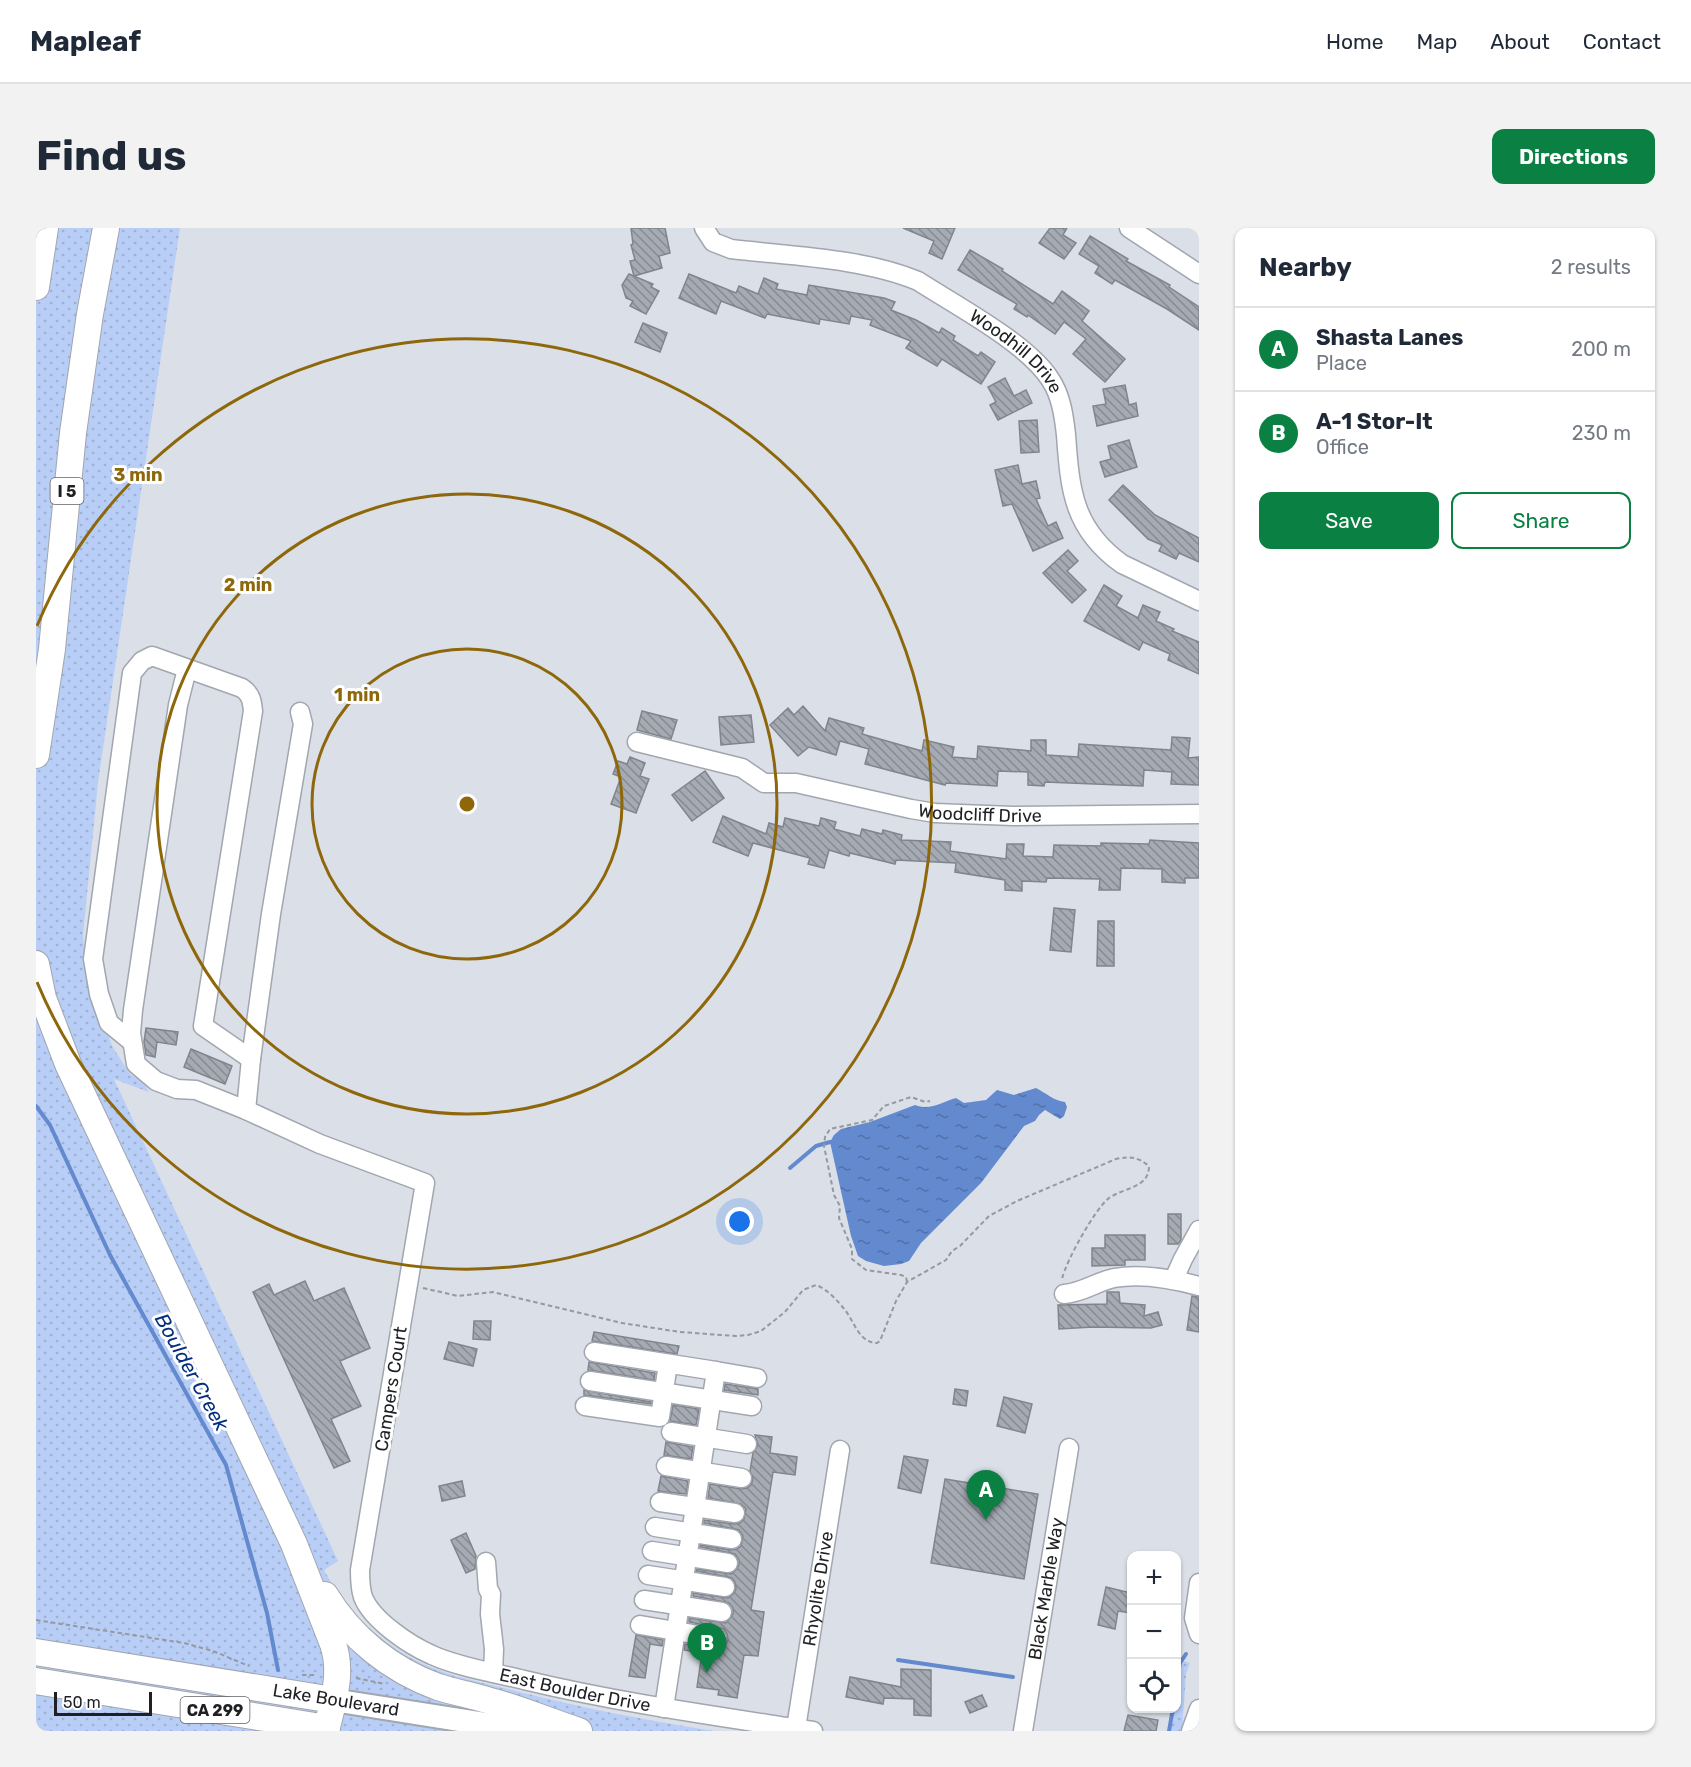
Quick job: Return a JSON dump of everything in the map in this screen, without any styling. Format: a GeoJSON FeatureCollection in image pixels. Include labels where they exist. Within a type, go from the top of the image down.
{"type":"FeatureCollection","features":[{"type":"Feature","properties":{"kind":"highway"},"geometry":{"type":"LineString","coordinates":[[36,287],[45,228]]}},
{"type":"Feature","properties":{"kind":"highway","name":"I 5"},"geometry":{"type":"LineString","coordinates":[[36,756],[52,649],[73,433],[90,314],[106,228]]}},
{"type":"Feature","properties":{"kind":"highway"},"geometry":{"type":"LineString","coordinates":[[36,964],[43,998],[68,1064],[294,1544],[337,1655],[338,1677],[333,1700],[332,1730]]}},
{"type":"Feature","properties":{"kind":"highway"},"geometry":{"type":"LineString","coordinates":[[294,1544],[341,1619],[376,1653],[396,1667],[438,1687],[488,1700],[579,1731]]}},
{"type":"Feature","properties":{"kind":"highway","name":"Lake Boulevard"},"geometry":{"type":"LineString","coordinates":[[36,1652],[333,1700]]}},
{"type":"Feature","properties":{"kind":"highway","name":"Lake Boulevard"},"geometry":{"type":"LineString","coordinates":[[36,1681],[332,1730]]}},
{"type":"Feature","properties":{"kind":"main road","name":"Lake Boulevard"},"geometry":{"type":"LineString","coordinates":[[333,1700],[529,1731]]}},
{"type":"Feature","properties":{"kind":"street"},"geometry":{"type":"LineString","coordinates":[[1129,228],[1199,274]]}},
{"type":"Feature","properties":{"kind":"street","name":"Woodhill Drive"},"geometry":{"type":"LineString","coordinates":[[707,234],[720,247],[857,264],[907,276],[1011,342],[1036,362],[1050,378],[1056,390],[1064,420],[1072,494],[1086,525],[1105,549],[1122,564],[1199,601]]}},
{"type":"Feature","properties":{"kind":"street"},"geometry":{"type":"LineString","coordinates":[[131,1041],[109,1023],[99,994],[93,959],[132,673],[142,661],[152,656],[242,688],[249,693],[252,701],[253,711],[204,1026],[250,1059]]}},
{"type":"Feature","properties":{"kind":"street"},"geometry":{"type":"LineString","coordinates":[[187,669],[176,717],[133,1010],[131,1041],[136,1064],[156,1081],[177,1089],[196,1090],[246,1110],[250,1059],[284,832],[303,724],[300,712]]}},
{"type":"Feature","properties":{"kind":"street","name":"Woodcliff Drive"},"geometry":{"type":"LineString","coordinates":[[637,742],[742,768],[764,783],[796,783],[935,813],[1013,816],[1199,814]]}},
{"type":"Feature","properties":{"kind":"street","name":"Campers Court"},"geometry":{"type":"LineString","coordinates":[[246,1110],[320,1144],[425,1183],[363,1554],[360,1574],[362,1594]]}},
{"type":"Feature","properties":{"kind":"street"},"geometry":{"type":"LineString","coordinates":[[1174,1279],[1199,1230]]}},
{"type":"Feature","properties":{"kind":"street"},"geometry":{"type":"LineString","coordinates":[[1064,1294],[1075,1293],[1115,1278],[1174,1279],[1199,1286]]}},
{"type":"Feature","properties":{"kind":"street"},"geometry":{"type":"LineString","coordinates":[[594,1352],[757,1377]]}},
{"type":"Feature","properties":{"kind":"street"},"geometry":{"type":"LineString","coordinates":[[585,1406],[660,1417],[668,1364]]}},
{"type":"Feature","properties":{"kind":"street"},"geometry":{"type":"LineString","coordinates":[[664,1708],[716,1371]]}},
{"type":"Feature","properties":{"kind":"street"},"geometry":{"type":"LineString","coordinates":[[590,1381],[752,1406]]}},
{"type":"Feature","properties":{"kind":"street"},"geometry":{"type":"LineString","coordinates":[[670,1432],[747,1444]]}},
{"type":"Feature","properties":{"kind":"street","name":"Black Marble Way"},"geometry":{"type":"LineString","coordinates":[[1023,1731],[1069,1448]]}},
{"type":"Feature","properties":{"kind":"street","name":"Rhyolite Drive"},"geometry":{"type":"LineString","coordinates":[[804,1730],[840,1450]]}},
{"type":"Feature","properties":{"kind":"street"},"geometry":{"type":"LineString","coordinates":[[666,1466],[742,1478]]}},
{"type":"Feature","properties":{"kind":"street"},"geometry":{"type":"LineString","coordinates":[[660,1502],[735,1513]]}},
{"type":"Feature","properties":{"kind":"street"},"geometry":{"type":"LineString","coordinates":[[655,1527],[732,1539]]}},
{"type":"Feature","properties":{"kind":"street"},"geometry":{"type":"LineString","coordinates":[[652,1551],[728,1563]]}},
{"type":"Feature","properties":{"kind":"street"},"geometry":{"type":"LineString","coordinates":[[486,1562],[488,1590],[491,1594],[493,1673]]}},
{"type":"Feature","properties":{"kind":"street"},"geometry":{"type":"LineString","coordinates":[[648,1575],[725,1587]]}},
{"type":"Feature","properties":{"kind":"street"},"geometry":{"type":"LineString","coordinates":[[1199,1583],[1194,1618],[1199,1634]]}},
{"type":"Feature","properties":{"kind":"street","name":"East Boulder Drive"},"geometry":{"type":"LineString","coordinates":[[362,1594],[377,1616],[406,1640],[433,1656],[587,1695],[804,1730]]}},
{"type":"Feature","properties":{"kind":"street"},"geometry":{"type":"LineString","coordinates":[[644,1600],[722,1612]]}},
{"type":"Feature","properties":{"kind":"street"},"geometry":{"type":"LineString","coordinates":[[640,1625],[717,1638]]}},
{"type":"Feature","properties":{"kind":"street"},"geometry":{"type":"LineString","coordinates":[[1191,1731],[1199,1709]]}},
{"type":"Feature","properties":{"kind":"path"},"geometry":{"type":"LineString","coordinates":[[907,1282],[906,1277],[901,1275],[867,1270],[852,1259],[852,1249],[839,1218],[840,1206],[834,1195],[824,1146],[825,1137],[830,1129],[872,1120],[884,1106],[911,1097],[925,1102],[930,1101]]}},
{"type":"Feature","properties":{"kind":"path"},"geometry":{"type":"LineString","coordinates":[[408,1285],[458,1296],[493,1292],[622,1323],[680,1332],[736,1336],[748,1335],[761,1330],[785,1312],[803,1290],[816,1285],[826,1291],[845,1310],[857,1331],[866,1340],[877,1343],[880,1341],[896,1301],[907,1282],[946,1260],[952,1251],[996,1211],[1116,1159],[1130,1156],[1143,1160],[1149,1166],[1148,1177],[1108,1199],[1099,1209],[1065,1269],[1062,1278],[1064,1294]]}},
{"type":"Feature","properties":{"kind":"path"},"geometry":{"type":"LineString","coordinates":[[36,1620],[184,1643],[213,1651],[249,1666]]}},
{"type":"Feature","properties":{"kind":"path"},"geometry":{"type":"LineString","coordinates":[[302,1675],[319,1675]]}},
{"type":"Feature","properties":{"kind":"shaded area"},"geometry":{"type":"Polygon","coordinates":[[[36,228],[180,228],[98,782],[83,935],[86,970],[112,1046],[130,1074],[144,1083],[149,1092],[114,1079],[338,1561],[324,1570],[350,1608],[383,1640],[409,1657],[432,1668],[559,1702],[714,1731],[36,1731],[36,228]]]}},
{"type":"Feature","properties":{"kind":"shaded area"},"geometry":{"type":"Polygon","coordinates":[[[1183,1661],[1190,1663],[1186,1674],[1182,1731],[1170,1731],[1173,1713],[1181,1713],[1183,1661]]]}},
{"type":"Feature","properties":{"kind":"water"},"geometry":{"type":"Polygon","coordinates":[[[1036,1088],[1065,1102],[1067,1107],[1064,1116],[1060,1119],[1045,1110],[1035,1121],[1024,1126],[981,1183],[921,1243],[909,1261],[884,1266],[858,1256],[851,1236],[830,1142],[834,1135],[841,1129],[870,1122],[915,1105],[926,1107],[956,1098],[964,1103],[986,1100],[997,1090],[1014,1095],[1036,1088]]]}},
{"type":"Feature","properties":{"kind":"building"},"geometry":{"type":"Polygon","coordinates":[[[631,228],[665,228],[670,253],[659,256],[662,268],[634,276],[630,261],[635,260],[631,245],[633,244],[631,228]]]}},
{"type":"Feature","properties":{"kind":"building"},"geometry":{"type":"Polygon","coordinates":[[[903,228],[955,228],[942,259],[929,253],[934,241],[903,228]]]}},
{"type":"Feature","properties":{"kind":"building"},"geometry":{"type":"Polygon","coordinates":[[[1050,228],[1067,228],[1063,235],[1076,243],[1064,259],[1039,243],[1050,228]]]}},
{"type":"Feature","properties":{"kind":"building"},"geometry":{"type":"Polygon","coordinates":[[[1090,236],[1128,259],[1126,261],[1170,285],[1169,287],[1199,307],[1199,330],[1115,280],[1112,284],[1095,273],[1099,266],[1079,254],[1090,236]]]}},
{"type":"Feature","properties":{"kind":"building"},"geometry":{"type":"Polygon","coordinates":[[[970,250],[1003,269],[1002,271],[1053,304],[1062,291],[1089,311],[1082,321],[1125,359],[1105,382],[1073,354],[1086,339],[1064,322],[1055,334],[1028,315],[1027,317],[1014,309],[1017,304],[958,270],[970,250]]]}},
{"type":"Feature","properties":{"kind":"building"},"geometry":{"type":"Polygon","coordinates":[[[629,274],[653,284],[651,287],[659,291],[646,314],[630,306],[633,301],[626,298],[622,285],[629,274]]]}},
{"type":"Feature","properties":{"kind":"building"},"geometry":{"type":"Polygon","coordinates":[[[689,274],[736,293],[739,286],[758,294],[764,278],[778,284],[776,289],[807,295],[809,285],[884,298],[895,302],[891,310],[939,333],[942,328],[955,336],[953,340],[978,356],[981,352],[995,362],[981,384],[942,359],[937,366],[906,348],[911,341],[870,325],[872,320],[851,316],[849,324],[820,319],[819,324],[767,314],[765,318],[721,301],[716,314],[679,298],[689,274]]]}},
{"type":"Feature","properties":{"kind":"building"},"geometry":{"type":"Polygon","coordinates":[[[643,323],[667,333],[660,352],[635,342],[643,323]]]}},
{"type":"Feature","properties":{"kind":"building"},"geometry":{"type":"Polygon","coordinates":[[[1005,378],[1014,396],[1026,390],[1032,403],[998,420],[990,405],[996,402],[988,387],[1005,378]]]}},
{"type":"Feature","properties":{"kind":"building"},"geometry":{"type":"Polygon","coordinates":[[[1125,385],[1129,405],[1136,403],[1138,416],[1097,426],[1093,406],[1106,404],[1103,389],[1125,385]]]}},
{"type":"Feature","properties":{"kind":"building"},"geometry":{"type":"Polygon","coordinates":[[[1037,420],[1039,452],[1021,453],[1019,421],[1037,420]]]}},
{"type":"Feature","properties":{"kind":"building"},"geometry":{"type":"Polygon","coordinates":[[[1129,440],[1137,467],[1105,477],[1100,462],[1111,459],[1108,446],[1129,440]]]}},
{"type":"Feature","properties":{"kind":"building"},"geometry":{"type":"Polygon","coordinates":[[[1018,465],[1022,484],[1036,481],[1040,498],[1036,499],[1048,526],[1056,522],[1063,538],[1033,551],[1012,504],[1003,506],[995,470],[1018,465]]]}},
{"type":"Feature","properties":{"kind":"building"},"geometry":{"type":"Polygon","coordinates":[[[1123,485],[1155,515],[1199,538],[1199,562],[1179,553],[1176,559],[1159,551],[1162,545],[1148,539],[1109,500],[1123,485]]]}},
{"type":"Feature","properties":{"kind":"building"},"geometry":{"type":"Polygon","coordinates":[[[1068,550],[1078,561],[1067,571],[1086,590],[1072,603],[1043,573],[1068,550]]]}},
{"type":"Feature","properties":{"kind":"building"},"geometry":{"type":"Polygon","coordinates":[[[1104,585],[1122,596],[1116,606],[1138,618],[1143,605],[1160,612],[1156,621],[1174,629],[1172,631],[1199,642],[1199,674],[1168,660],[1170,654],[1143,642],[1139,650],[1084,621],[1104,585]]]}},
{"type":"Feature","properties":{"kind":"building"},"geometry":{"type":"Polygon","coordinates":[[[803,706],[825,731],[829,718],[864,728],[862,734],[922,751],[924,740],[954,747],[952,757],[977,759],[978,746],[1031,751],[1031,740],[1046,740],[1046,755],[1078,757],[1079,744],[1171,750],[1172,737],[1190,738],[1188,758],[1199,757],[1199,785],[1171,784],[1172,772],[1144,770],[1143,786],[1045,782],[1044,786],[1028,785],[1028,772],[998,771],[997,786],[946,783],[945,785],[865,764],[869,749],[840,741],[836,755],[809,747],[798,756],[770,725],[788,708],[794,715],[803,706]]]}},
{"type":"Feature","properties":{"kind":"building"},"geometry":{"type":"Polygon","coordinates":[[[642,711],[677,720],[671,739],[637,730],[642,711]]]}},
{"type":"Feature","properties":{"kind":"building"},"geometry":{"type":"Polygon","coordinates":[[[751,715],[754,742],[721,745],[719,717],[751,715]]]}},
{"type":"Feature","properties":{"kind":"building"},"geometry":{"type":"Polygon","coordinates":[[[630,757],[645,763],[640,776],[649,779],[636,813],[611,804],[621,777],[613,774],[618,761],[627,764],[630,757]]]}},
{"type":"Feature","properties":{"kind":"building"},"geometry":{"type":"Polygon","coordinates":[[[705,771],[724,798],[692,821],[672,795],[705,771]]]}},
{"type":"Feature","properties":{"kind":"building"},"geometry":{"type":"Polygon","coordinates":[[[723,816],[766,834],[769,823],[783,827],[785,818],[819,826],[821,818],[836,822],[834,829],[860,836],[862,829],[882,834],[883,830],[902,835],[901,840],[951,842],[950,851],[1006,859],[1007,844],[1024,844],[1023,856],[1053,857],[1054,845],[1149,844],[1150,840],[1199,843],[1199,878],[1185,878],[1185,883],[1162,882],[1162,869],[1121,868],[1120,890],[1099,890],[1100,879],[1047,878],[1046,882],[1022,881],[1022,891],[1005,890],[1005,880],[955,872],[956,863],[896,860],[895,864],[829,850],[824,868],[808,864],[810,858],[753,843],[748,856],[713,842],[723,816]]]}},
{"type":"Feature","properties":{"kind":"building"},"geometry":{"type":"Polygon","coordinates":[[[1054,908],[1075,910],[1071,952],[1050,950],[1054,908]]]}},
{"type":"Feature","properties":{"kind":"building"},"geometry":{"type":"Polygon","coordinates":[[[1098,921],[1114,921],[1114,966],[1097,966],[1098,921]]]}},
{"type":"Feature","properties":{"kind":"building"},"geometry":{"type":"Polygon","coordinates":[[[146,1028],[178,1032],[176,1045],[157,1042],[155,1057],[146,1055],[144,1042],[146,1028]]]}},
{"type":"Feature","properties":{"kind":"building"},"geometry":{"type":"Polygon","coordinates":[[[191,1049],[232,1066],[225,1084],[184,1067],[191,1049]]]}},
{"type":"Feature","properties":{"kind":"building"},"geometry":{"type":"Polygon","coordinates":[[[1168,1214],[1181,1214],[1181,1240],[1178,1244],[1168,1244],[1168,1214]]]}},
{"type":"Feature","properties":{"kind":"building"},"geometry":{"type":"Polygon","coordinates":[[[1105,1235],[1145,1235],[1145,1260],[1125,1260],[1125,1265],[1092,1266],[1092,1248],[1105,1248],[1105,1235]]]}},
{"type":"Feature","properties":{"kind":"building"},"geometry":{"type":"Polygon","coordinates":[[[305,1281],[314,1301],[344,1288],[370,1348],[340,1361],[361,1406],[331,1419],[350,1461],[334,1468],[253,1292],[269,1284],[274,1295],[305,1281]]]}},
{"type":"Feature","properties":{"kind":"building"},"geometry":{"type":"Polygon","coordinates":[[[1107,1292],[1119,1292],[1120,1303],[1145,1305],[1144,1316],[1158,1312],[1162,1325],[1151,1328],[1059,1329],[1058,1305],[1107,1304],[1107,1292]]]}},
{"type":"Feature","properties":{"kind":"building"},"geometry":{"type":"Polygon","coordinates":[[[1192,1296],[1199,1297],[1199,1332],[1187,1330],[1192,1296]]]}},
{"type":"Feature","properties":{"kind":"building"},"geometry":{"type":"Polygon","coordinates":[[[474,1321],[491,1321],[490,1340],[473,1339],[474,1321]]]}},
{"type":"Feature","properties":{"kind":"building"},"geometry":{"type":"Polygon","coordinates":[[[594,1332],[679,1346],[677,1354],[592,1341],[594,1332]]]}},
{"type":"Feature","properties":{"kind":"building"},"geometry":{"type":"Polygon","coordinates":[[[449,1342],[477,1349],[473,1366],[444,1359],[449,1342]]]}},
{"type":"Feature","properties":{"kind":"building"},"geometry":{"type":"Polygon","coordinates":[[[589,1362],[655,1373],[654,1380],[588,1370],[589,1362]]]}},
{"type":"Feature","properties":{"kind":"building"},"geometry":{"type":"Polygon","coordinates":[[[725,1384],[758,1389],[758,1395],[724,1390],[725,1384]]]}},
{"type":"Feature","properties":{"kind":"building"},"geometry":{"type":"Polygon","coordinates":[[[955,1389],[968,1391],[966,1406],[953,1404],[955,1389]]]}},
{"type":"Feature","properties":{"kind":"building"},"geometry":{"type":"Polygon","coordinates":[[[584,1390],[651,1402],[651,1404],[584,1395],[584,1390]]]}},
{"type":"Feature","properties":{"kind":"building"},"geometry":{"type":"Polygon","coordinates":[[[1004,1397],[1032,1404],[1025,1433],[997,1426],[1004,1397]]]}},
{"type":"Feature","properties":{"kind":"building"},"geometry":{"type":"Polygon","coordinates":[[[673,1405],[699,1409],[696,1425],[670,1421],[673,1405]]]}},
{"type":"Feature","properties":{"kind":"building"},"geometry":{"type":"Polygon","coordinates":[[[755,1435],[772,1437],[770,1453],[797,1457],[795,1475],[773,1472],[751,1610],[764,1612],[758,1656],[744,1655],[737,1698],[718,1695],[719,1690],[697,1687],[702,1653],[684,1650],[685,1644],[720,1649],[728,1640],[724,1629],[689,1622],[689,1618],[726,1623],[733,1614],[733,1608],[729,1603],[693,1596],[693,1593],[728,1598],[736,1589],[732,1578],[696,1571],[697,1569],[731,1574],[739,1565],[735,1554],[700,1547],[700,1545],[731,1550],[741,1546],[743,1536],[739,1530],[704,1523],[704,1520],[734,1524],[744,1519],[746,1509],[741,1504],[708,1498],[710,1484],[741,1489],[751,1485],[753,1479],[750,1471],[753,1453],[758,1445],[755,1435]]]}},
{"type":"Feature","properties":{"kind":"building"},"geometry":{"type":"Polygon","coordinates":[[[666,1442],[693,1447],[691,1459],[664,1455],[666,1442]]]}},
{"type":"Feature","properties":{"kind":"building"},"geometry":{"type":"Polygon","coordinates":[[[904,1456],[928,1460],[921,1493],[898,1488],[904,1456]]]}},
{"type":"Feature","properties":{"kind":"building"},"geometry":{"type":"Polygon","coordinates":[[[661,1476],[688,1481],[686,1494],[658,1491],[661,1476]]]}},
{"type":"Feature","properties":{"kind":"building"},"geometry":{"type":"Polygon","coordinates":[[[945,1479],[1038,1494],[1024,1579],[931,1563],[945,1479]]]}},
{"type":"Feature","properties":{"kind":"building"},"geometry":{"type":"Polygon","coordinates":[[[462,1481],[465,1496],[442,1501],[439,1486],[462,1481]]]}},
{"type":"Feature","properties":{"kind":"building"},"geometry":{"type":"Polygon","coordinates":[[[466,1533],[476,1556],[475,1569],[466,1573],[451,1540],[466,1533]]]}},
{"type":"Feature","properties":{"kind":"building"},"geometry":{"type":"Polygon","coordinates":[[[1106,1587],[1127,1592],[1127,1612],[1118,1611],[1115,1629],[1098,1625],[1106,1587]]]}},
{"type":"Feature","properties":{"kind":"building"},"geometry":{"type":"Polygon","coordinates":[[[636,1635],[663,1640],[662,1646],[650,1644],[645,1678],[629,1676],[636,1635]]]}},
{"type":"Feature","properties":{"kind":"building"},"geometry":{"type":"Polygon","coordinates":[[[901,1669],[931,1670],[931,1716],[914,1715],[914,1699],[884,1698],[883,1704],[846,1697],[850,1677],[901,1687],[901,1669]]]}},
{"type":"Feature","properties":{"kind":"building"},"geometry":{"type":"Polygon","coordinates":[[[982,1695],[987,1706],[970,1713],[965,1702],[982,1695]]]}},
{"type":"Feature","properties":{"kind":"building"},"geometry":{"type":"Polygon","coordinates":[[[1128,1715],[1158,1720],[1156,1731],[1124,1731],[1128,1715]]]}},
{"type":"Feature","properties":{"kind":"waterway","name":"Boulder Creek"},"geometry":{"type":"LineString","coordinates":[[36,1106],[50,1125],[110,1255],[226,1465],[267,1613],[278,1670]]}},
{"type":"Feature","properties":{"kind":"waterway"},"geometry":{"type":"LineString","coordinates":[[790,1168],[816,1146],[830,1142]]}},
{"type":"Feature","properties":{"kind":"waterway"},"geometry":{"type":"LineString","coordinates":[[1181,1662],[1186,1654]]}},
{"type":"Feature","properties":{"kind":"waterway"},"geometry":{"type":"LineString","coordinates":[[898,1660],[1013,1677]]}},
{"type":"Feature","properties":{"kind":"waterway"},"geometry":{"type":"LineString","coordinates":[[1169,1731],[1172,1713]]}},
{"type":"Feature","properties":{"kind":"place","name":"Shasta Lanes"},"geometry":{"type":"Point","coordinates":[986,1520]}},
{"type":"Feature","properties":{"kind":"place","name":"A-1 Stor-It"},"geometry":{"type":"Point","coordinates":[707,1673]}}]}
